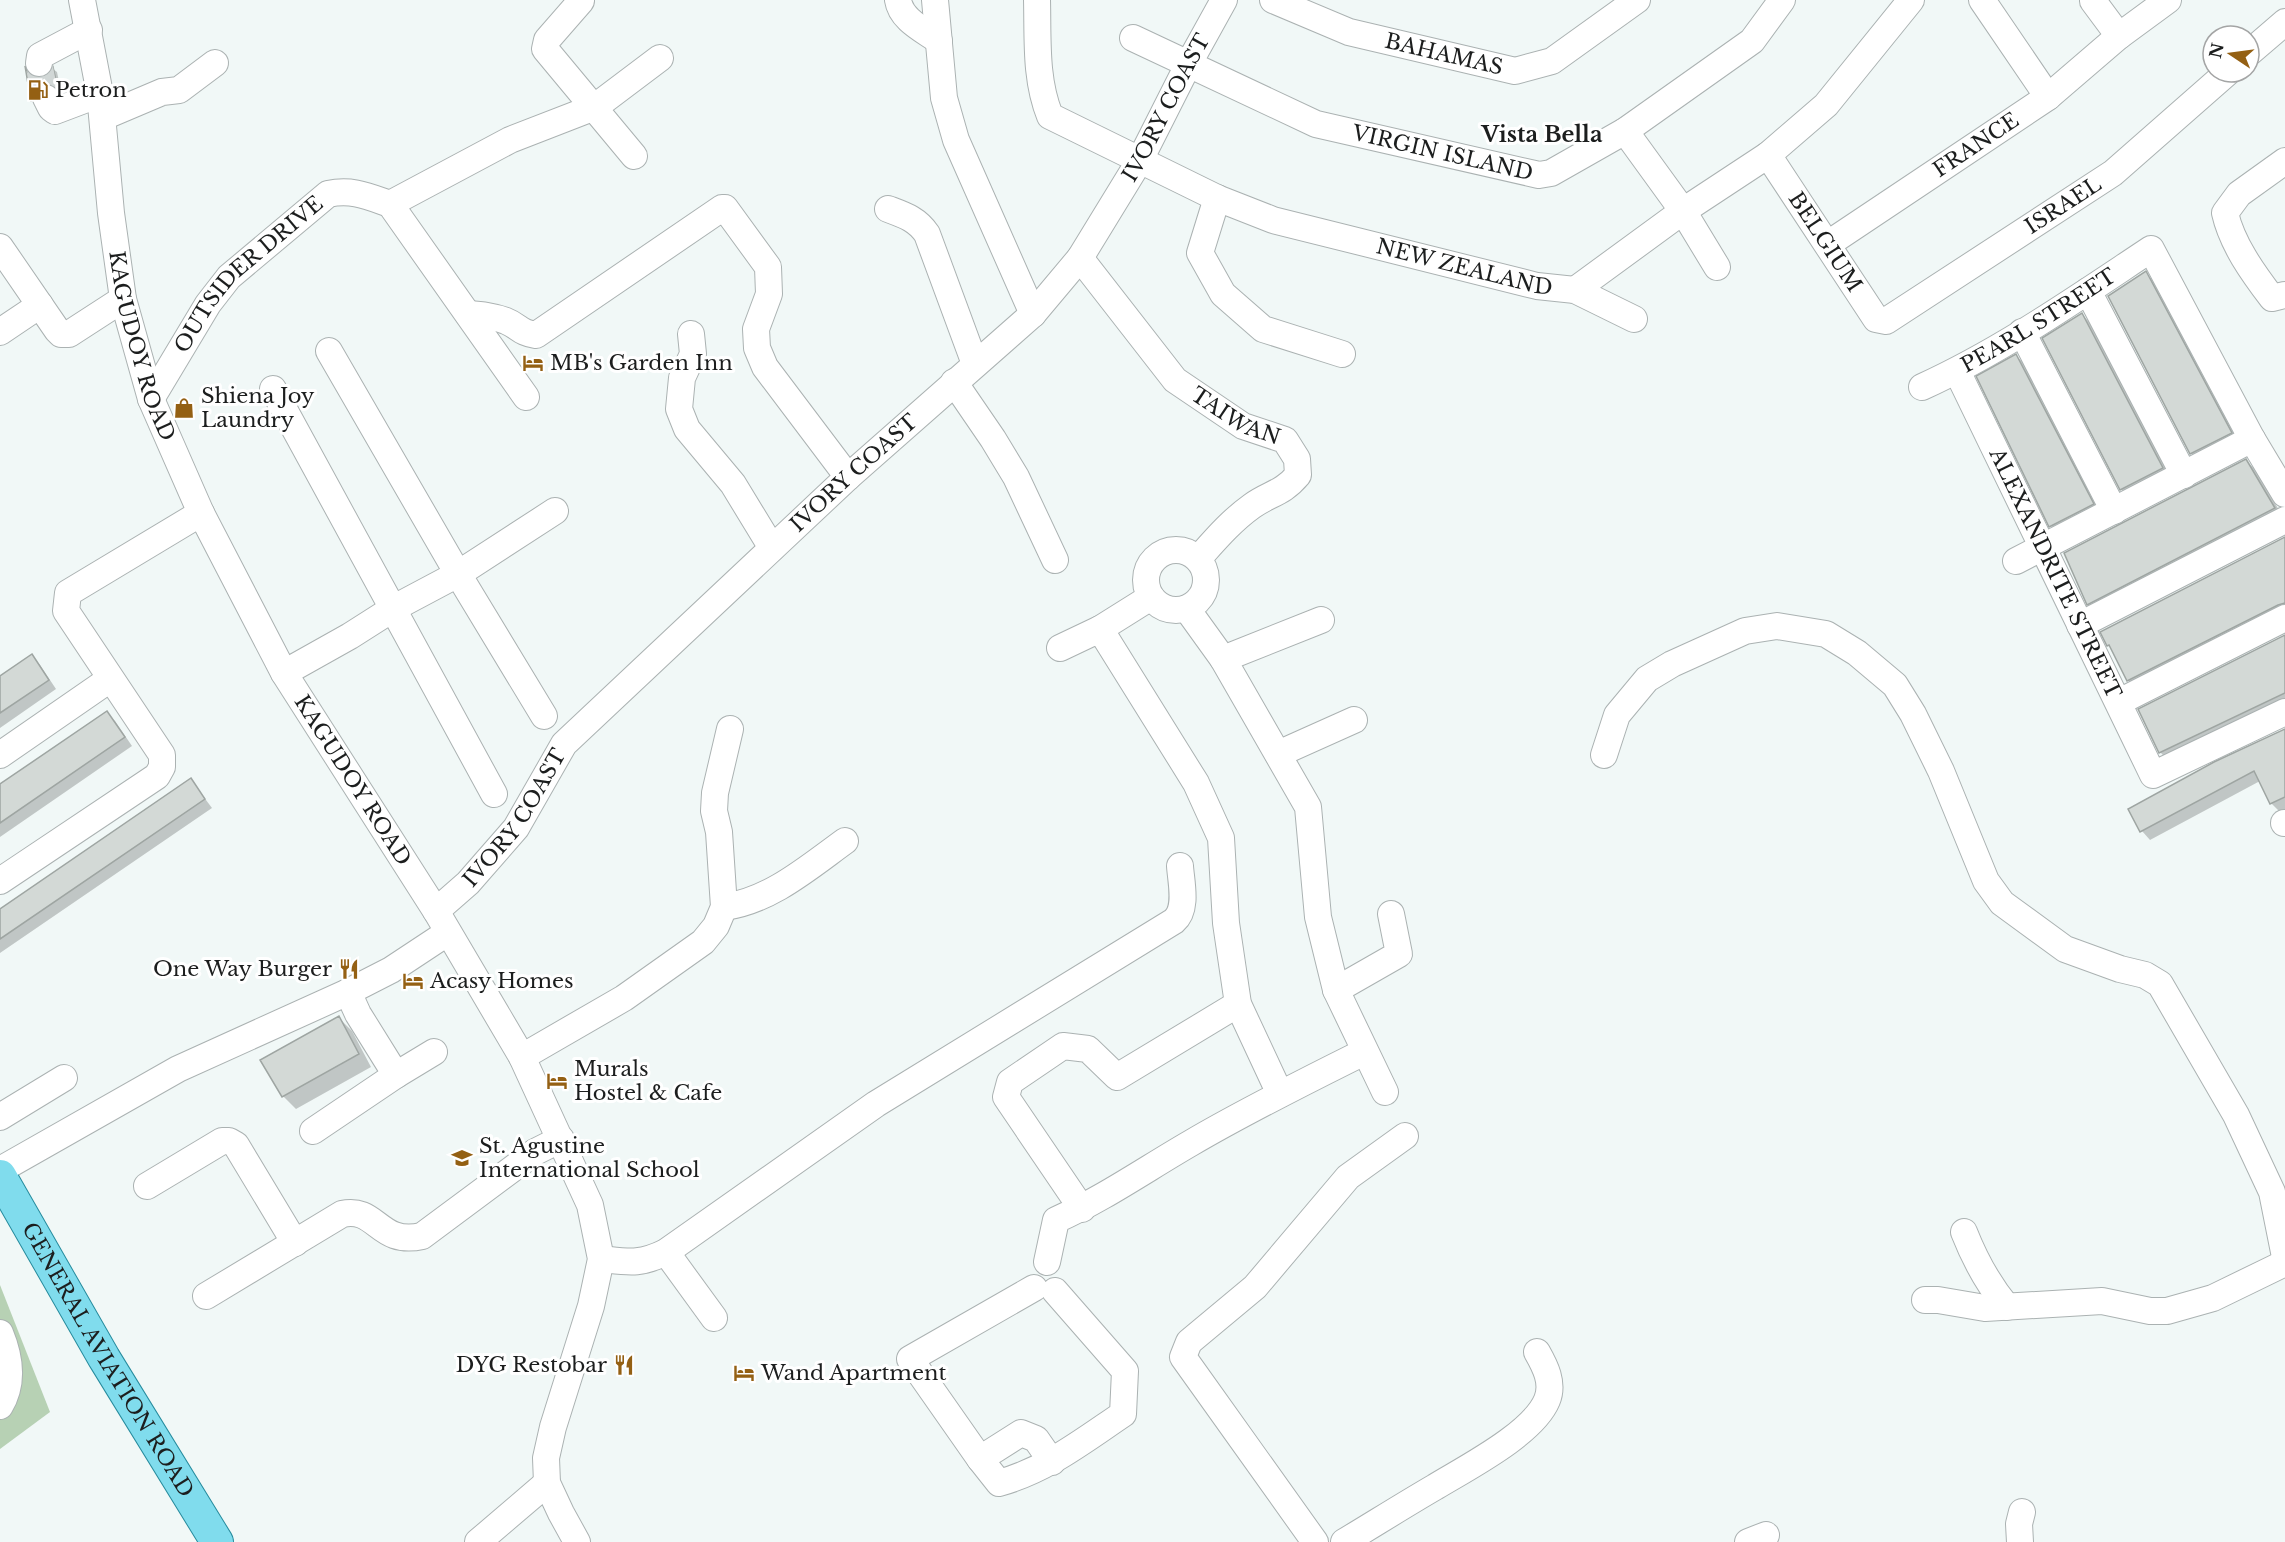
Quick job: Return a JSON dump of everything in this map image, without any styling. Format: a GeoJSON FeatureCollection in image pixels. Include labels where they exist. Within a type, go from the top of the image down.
{"type":"FeatureCollection","features":[{"type":"Feature","properties":{"kind":"main road","name":"GENERAL AVIATION ROAD"},"geometry":{"type":"LineString","coordinates":[[0,1176],[104,1358],[217,1542]]}},
{"type":"Feature","properties":{"kind":"street","name":"KAGUDOY ROAD"},"geometry":{"type":"LineString","coordinates":[[82,0],[101,105],[111,213],[123,299],[151,399],[201,513],[284,673],[441,922],[522,1057],[590,1205],[601,1259],[591,1306],[553,1427],[546,1458],[548,1483],[577,1542]]}},
{"type":"Feature","properties":{"kind":"street"},"geometry":{"type":"LineString","coordinates":[[898,0],[899,9],[939,41]]}},
{"type":"Feature","properties":{"kind":"street"},"geometry":{"type":"LineString","coordinates":[[935,0],[944,98],[956,140],[1033,314]]}},
{"type":"Feature","properties":{"kind":"street","name":"NEW ZEALAND"},"geometry":{"type":"LineString","coordinates":[[1037,0],[1039,69],[1043,98],[1050,116],[1217,198],[1273,220],[1537,286],[1575,290],[1683,211],[1768,155],[1827,105],[1911,0]]}},
{"type":"Feature","properties":{"kind":"street","name":"IVORY COAST"},"geometry":{"type":"LineString","coordinates":[[0,1170],[178,1069],[348,992],[391,970],[441,922],[468,883],[516,828],[564,744],[848,477],[1033,314],[1080,258],[1140,160],[1224,0]]}},
{"type":"Feature","properties":{"kind":"street","name":"BAHAMAS"},"geometry":{"type":"LineString","coordinates":[[1273,0],[1349,32],[1515,71],[1552,61],[1637,0]]}},
{"type":"Feature","properties":{"kind":"street","name":"VIRGIN ISLAND"},"geometry":{"type":"LineString","coordinates":[[1133,38],[1316,124],[1539,175],[1551,172],[1625,131],[1752,41],[1782,0]]}},
{"type":"Feature","properties":{"kind":"street"},"geometry":{"type":"LineString","coordinates":[[1982,0],[2048,97]]}},
{"type":"Feature","properties":{"kind":"street","name":"FRANCE"},"geometry":{"type":"LineString","coordinates":[[1827,244],[2048,97],[2118,36],[2168,0]]}},
{"type":"Feature","properties":{"kind":"street"},"geometry":{"type":"LineString","coordinates":[[581,1],[547,40],[545,49],[633,156]]}},
{"type":"Feature","properties":{"kind":"street"},"geometry":{"type":"LineString","coordinates":[[2093,1],[2118,36]]}},
{"type":"Feature","properties":{"kind":"street"},"geometry":{"type":"LineString","coordinates":[[2261,43],[2285,22]]}},
{"type":"Feature","properties":{"kind":"street"},"geometry":{"type":"LineString","coordinates":[[39,63],[40,57],[88,30]]}},
{"type":"Feature","properties":{"kind":"street"},"geometry":{"type":"LineString","coordinates":[[526,397],[390,204],[510,140],[595,107],[660,58]]}},
{"type":"Feature","properties":{"kind":"street"},"geometry":{"type":"LineString","coordinates":[[46,98],[55,111],[179,90],[215,63]]}},
{"type":"Feature","properties":{"kind":"street","name":"ISRAEL"},"geometry":{"type":"LineString","coordinates":[[1886,321],[2113,173],[2214,84]]}},
{"type":"Feature","properties":{"kind":"street"},"geometry":{"type":"LineString","coordinates":[[1625,131],[1683,211],[1717,267]]}},
{"type":"Feature","properties":{"kind":"street","name":"BELGIUM"},"geometry":{"type":"LineString","coordinates":[[1768,155],[1876,319],[1886,321]]}},
{"type":"Feature","properties":{"kind":"street"},"geometry":{"type":"LineString","coordinates":[[2285,161],[2239,194],[2225,213],[2229,231],[2261,284],[2272,298],[2285,295]]}},
{"type":"Feature","properties":{"kind":"street","name":"OUTSIDER DRIVE"},"geometry":{"type":"LineString","coordinates":[[151,399],[208,304],[228,277],[328,194],[344,190],[390,204]]}},
{"type":"Feature","properties":{"kind":"street"},"geometry":{"type":"LineString","coordinates":[[1217,198],[1200,253],[1223,294],[1263,329],[1342,354]]}},
{"type":"Feature","properties":{"kind":"street"},"geometry":{"type":"LineString","coordinates":[[468,314],[492,316],[510,322],[524,334],[536,335],[725,208],[768,267],[769,294],[756,329],[757,348],[765,367],[848,477]]}},
{"type":"Feature","properties":{"kind":"street"},"geometry":{"type":"LineString","coordinates":[[888,208],[920,223],[927,234],[975,364]]}},
{"type":"Feature","properties":{"kind":"street"},"geometry":{"type":"LineString","coordinates":[[0,248],[57,330],[64,334],[69,334],[123,299]]}},
{"type":"Feature","properties":{"kind":"street","name":"PEARL STREET"},"geometry":{"type":"LineString","coordinates":[[1922,387],[1957,371],[2022,332],[2151,249],[2252,439]]}},
{"type":"Feature","properties":{"kind":"street","name":"TAIWAN"},"geometry":{"type":"LineString","coordinates":[[1080,258],[1175,380],[1243,426],[1285,440],[1297,459],[1298,475],[1287,488],[1255,504],[1235,519],[1198,559]]}},
{"type":"Feature","properties":{"kind":"street"},"geometry":{"type":"LineString","coordinates":[[1575,290],[1634,319]]}},
{"type":"Feature","properties":{"kind":"street"},"geometry":{"type":"LineString","coordinates":[[2088,291],[2184,475]]}},
{"type":"Feature","properties":{"kind":"street"},"geometry":{"type":"LineString","coordinates":[[0,332],[40,305]]}},
{"type":"Feature","properties":{"kind":"street"},"geometry":{"type":"LineString","coordinates":[[2022,332],[2114,511]]}},
{"type":"Feature","properties":{"kind":"street"},"geometry":{"type":"LineString","coordinates":[[691,334],[693,354],[682,378],[679,409],[687,429],[732,484],[772,548]]}},
{"type":"Feature","properties":{"kind":"street"},"geometry":{"type":"LineString","coordinates":[[329,351],[458,574],[544,716]]}},
{"type":"Feature","properties":{"kind":"street","name":"ALEXANDRITE STREET"},"geometry":{"type":"LineString","coordinates":[[1957,371],[2153,775],[2285,712]]}},
{"type":"Feature","properties":{"kind":"street"},"geometry":{"type":"LineString","coordinates":[[954,382],[1016,477],[1055,560]]}},
{"type":"Feature","properties":{"kind":"street"},"geometry":{"type":"LineString","coordinates":[[273,389],[494,794]]}},
{"type":"Feature","properties":{"kind":"street"},"geometry":{"type":"LineString","coordinates":[[2016,561],[2042,550],[2252,439],[2285,492]]}},
{"type":"Feature","properties":{"kind":"street"},"geometry":{"type":"LineString","coordinates":[[284,673],[394,608],[458,574],[555,511]]}},
{"type":"Feature","properties":{"kind":"street"},"geometry":{"type":"LineString","coordinates":[[0,881],[157,777],[162,766],[162,755],[66,611],[68,592],[201,513]]}},
{"type":"Feature","properties":{"kind":"street"},"geometry":{"type":"LineString","coordinates":[[2080,625],[2285,520]]}},
{"type":"Feature","properties":{"kind":"street"},"geometry":{"type":"LineString","coordinates":[[1181,550],[1198,559],[1203,567],[1206,587],[1195,604],[1177,611],[1157,604],[1151,597],[1146,578],[1154,560],[1162,554],[1181,550]]}},
{"type":"Feature","properties":{"kind":"street"},"geometry":{"type":"LineString","coordinates":[[1060,648],[1100,628],[1151,597]]}},
{"type":"Feature","properties":{"kind":"street"},"geometry":{"type":"LineString","coordinates":[[1187,609],[1223,659],[1308,807],[1318,917],[1336,990],[1385,1092]]}},
{"type":"Feature","properties":{"kind":"street"},"geometry":{"type":"LineString","coordinates":[[2119,702],[2285,618]]}},
{"type":"Feature","properties":{"kind":"street"},"geometry":{"type":"LineString","coordinates":[[1223,659],[1320,620]]}},
{"type":"Feature","properties":{"kind":"street"},"geometry":{"type":"LineString","coordinates":[[1604,755],[1617,715],[1647,679],[1672,664],[1745,631],[1777,626],[1826,634],[1857,653],[1895,685],[1914,714],[1941,771],[1986,881],[2002,903],[2065,949],[2120,969],[2145,975],[2160,984],[2236,1115],[2272,1192],[2285,1257]]}},
{"type":"Feature","properties":{"kind":"street"},"geometry":{"type":"LineString","coordinates":[[1100,628],[1196,783],[1221,838],[1226,923],[1238,1004],[1280,1094]]}},
{"type":"Feature","properties":{"kind":"street"},"geometry":{"type":"LineString","coordinates":[[0,755],[110,679]]}},
{"type":"Feature","properties":{"kind":"street"},"geometry":{"type":"LineString","coordinates":[[1278,754],[1354,720]]}},
{"type":"Feature","properties":{"kind":"street"},"geometry":{"type":"LineString","coordinates":[[522,1057],[624,998],[703,942],[716,926],[724,907],[720,832],[714,812],[719,771],[730,729]]}},
{"type":"Feature","properties":{"kind":"street"},"geometry":{"type":"LineString","coordinates":[[724,907],[743,905],[792,879],[845,841]]}},
{"type":"Feature","properties":{"kind":"street"},"geometry":{"type":"LineString","coordinates":[[601,1259],[635,1263],[647,1261],[666,1252],[876,1104],[1174,921],[1180,914],[1182,905],[1180,866]]}},
{"type":"Feature","properties":{"kind":"street"},"geometry":{"type":"LineString","coordinates":[[1336,990],[1399,954],[1391,914]]}},
{"type":"Feature","properties":{"kind":"street"},"geometry":{"type":"LineString","coordinates":[[348,992],[358,1014],[396,1074]]}},
{"type":"Feature","properties":{"kind":"street"},"geometry":{"type":"LineString","coordinates":[[1082,1209],[1006,1097],[1010,1082],[1063,1046],[1088,1049],[1117,1077],[1238,1004]]}},
{"type":"Feature","properties":{"kind":"street"},"geometry":{"type":"LineString","coordinates":[[313,1131],[396,1074],[434,1052]]}},
{"type":"Feature","properties":{"kind":"street"},"geometry":{"type":"LineString","coordinates":[[1045,1289],[910,1359],[999,1483],[1018,1478],[1052,1462],[1123,1414],[1125,1371],[1045,1289],[1031,1280],[1032,1271],[1038,1264],[1047,1262],[1056,1220],[1082,1209],[1192,1142],[1280,1094],[1364,1052]]}},
{"type":"Feature","properties":{"kind":"street"},"geometry":{"type":"LineString","coordinates":[[0,1117],[64,1078]]}},
{"type":"Feature","properties":{"kind":"street"},"geometry":{"type":"LineString","coordinates":[[1315,1542],[1183,1357],[1189,1342],[1255,1287],[1348,1177],[1405,1136]]}},
{"type":"Feature","properties":{"kind":"street"},"geometry":{"type":"LineString","coordinates":[[206,1296],[347,1213],[366,1216],[385,1233],[394,1237],[422,1236],[535,1152],[561,1139]]}},
{"type":"Feature","properties":{"kind":"street"},"geometry":{"type":"LineString","coordinates":[[147,1186],[222,1141],[229,1141],[236,1145],[295,1243]]}},
{"type":"Feature","properties":{"kind":"street"},"geometry":{"type":"LineString","coordinates":[[1964,1232],[1974,1259],[1991,1287],[2007,1307]]}},
{"type":"Feature","properties":{"kind":"street"},"geometry":{"type":"LineString","coordinates":[[666,1252],[714,1318]]}},
{"type":"Feature","properties":{"kind":"street"},"geometry":{"type":"LineString","coordinates":[[1925,1300],[1985,1308],[2102,1301],[2150,1311],[2167,1311],[2213,1298],[2285,1263]]}},
{"type":"Feature","properties":{"kind":"street"},"geometry":{"type":"LineString","coordinates":[[0,1333],[10,1378],[6,1396],[0,1406]]}},
{"type":"Feature","properties":{"kind":"street"},"geometry":{"type":"LineString","coordinates":[[1344,1542],[1500,1447],[1530,1422],[1547,1401],[1550,1388],[1546,1369],[1537,1352]]}},
{"type":"Feature","properties":{"kind":"street"},"geometry":{"type":"LineString","coordinates":[[980,1459],[1021,1433],[1036,1439],[1052,1462]]}},
{"type":"Feature","properties":{"kind":"street"},"geometry":{"type":"LineString","coordinates":[[478,1542],[548,1483]]}},
{"type":"Feature","properties":{"kind":"street"},"geometry":{"type":"LineString","coordinates":[[2020,1542],[2019,1524],[2022,1512]]}},
{"type":"Feature","properties":{"kind":"green space"},"geometry":{"type":"Polygon","coordinates":[[[0,1285],[50,1412],[0,1449],[0,1285]]]}},
{"type":"Feature","properties":{"kind":"building"},"geometry":{"type":"Polygon","coordinates":[[[25,66],[29,74],[37,78],[45,77],[53,67],[58,90],[47,83],[40,84],[33,90],[31,102],[25,66]]]}},
{"type":"Feature","properties":{"kind":"building"},"geometry":{"type":"Polygon","coordinates":[[[2146,271],[2232,433],[2190,454],[2108,296],[2146,271]]]}},
{"type":"Feature","properties":{"kind":"building"},"geometry":{"type":"Polygon","coordinates":[[[2082,313],[2163,468],[2120,490],[2042,338],[2082,313]]]}},
{"type":"Feature","properties":{"kind":"building"},"geometry":{"type":"Polygon","coordinates":[[[2016,354],[2094,504],[2049,527],[1976,376],[2016,354]]]}},
{"type":"Feature","properties":{"kind":"building"},"geometry":{"type":"Polygon","coordinates":[[[2246,459],[2275,508],[2087,605],[2064,553],[2246,459]]]}},
{"type":"Feature","properties":{"kind":"building"},"geometry":{"type":"Polygon","coordinates":[[[2285,537],[2285,603],[2127,681],[2100,632],[2285,537]]]}},
{"type":"Feature","properties":{"kind":"building"},"geometry":{"type":"Polygon","coordinates":[[[2285,635],[2285,693],[2159,753],[2138,709],[2285,635]]]}},
{"type":"Feature","properties":{"kind":"building"},"geometry":{"type":"Polygon","coordinates":[[[32,654],[49,680],[0,713],[0,676],[32,654]]]}},
{"type":"Feature","properties":{"kind":"building"},"geometry":{"type":"Polygon","coordinates":[[[107,711],[125,737],[0,823],[0,784],[107,711]]]}},
{"type":"Feature","properties":{"kind":"building"},"geometry":{"type":"Polygon","coordinates":[[[2285,729],[2285,797],[2270,804],[2254,771],[2140,832],[2128,809],[2214,762],[2285,729]]]}},
{"type":"Feature","properties":{"kind":"building"},"geometry":{"type":"Polygon","coordinates":[[[191,778],[205,799],[0,939],[0,909],[191,778]]]}},
{"type":"Feature","properties":{"kind":"building"},"geometry":{"type":"Polygon","coordinates":[[[339,1016],[359,1054],[282,1097],[260,1060],[339,1016]]]}},
{"type":"Feature","properties":{"kind":"tunnel"},"geometry":{"type":"LineString","coordinates":[[39,63],[46,98]]}},
{"type":"Feature","properties":{"kind":"place","name":"Petron"},"geometry":{"type":"Point","coordinates":[38,90]}},
{"type":"Feature","properties":{"kind":"place","name":"MB's Garden Inn"},"geometry":{"type":"Point","coordinates":[533,363]}},
{"type":"Feature","properties":{"kind":"place","name":"Shiena Joy Laundry"},"geometry":{"type":"Point","coordinates":[184,408]}},
{"type":"Feature","properties":{"kind":"place","name":"One Way Burger"},"geometry":{"type":"Point","coordinates":[349,969]}},
{"type":"Feature","properties":{"kind":"place","name":"Acasy Homes"},"geometry":{"type":"Point","coordinates":[413,981]}},
{"type":"Feature","properties":{"kind":"place","name":"Murals Hostel & Cafe"},"geometry":{"type":"Point","coordinates":[557,1081]}},
{"type":"Feature","properties":{"kind":"place","name":"St. Agustine International School"},"geometry":{"type":"Point","coordinates":[462,1158]}},
{"type":"Feature","properties":{"kind":"place","name":"DYG Restobar"},"geometry":{"type":"Point","coordinates":[624,1365]}},
{"type":"Feature","properties":{"kind":"place","name":"Wand Apartment"},"geometry":{"type":"Point","coordinates":[744,1373]}},
{"type":"Feature","properties":{"kind":"district","name":"Vista Bella"},"geometry":{"type":"Point","coordinates":[1542,134]}}]}
